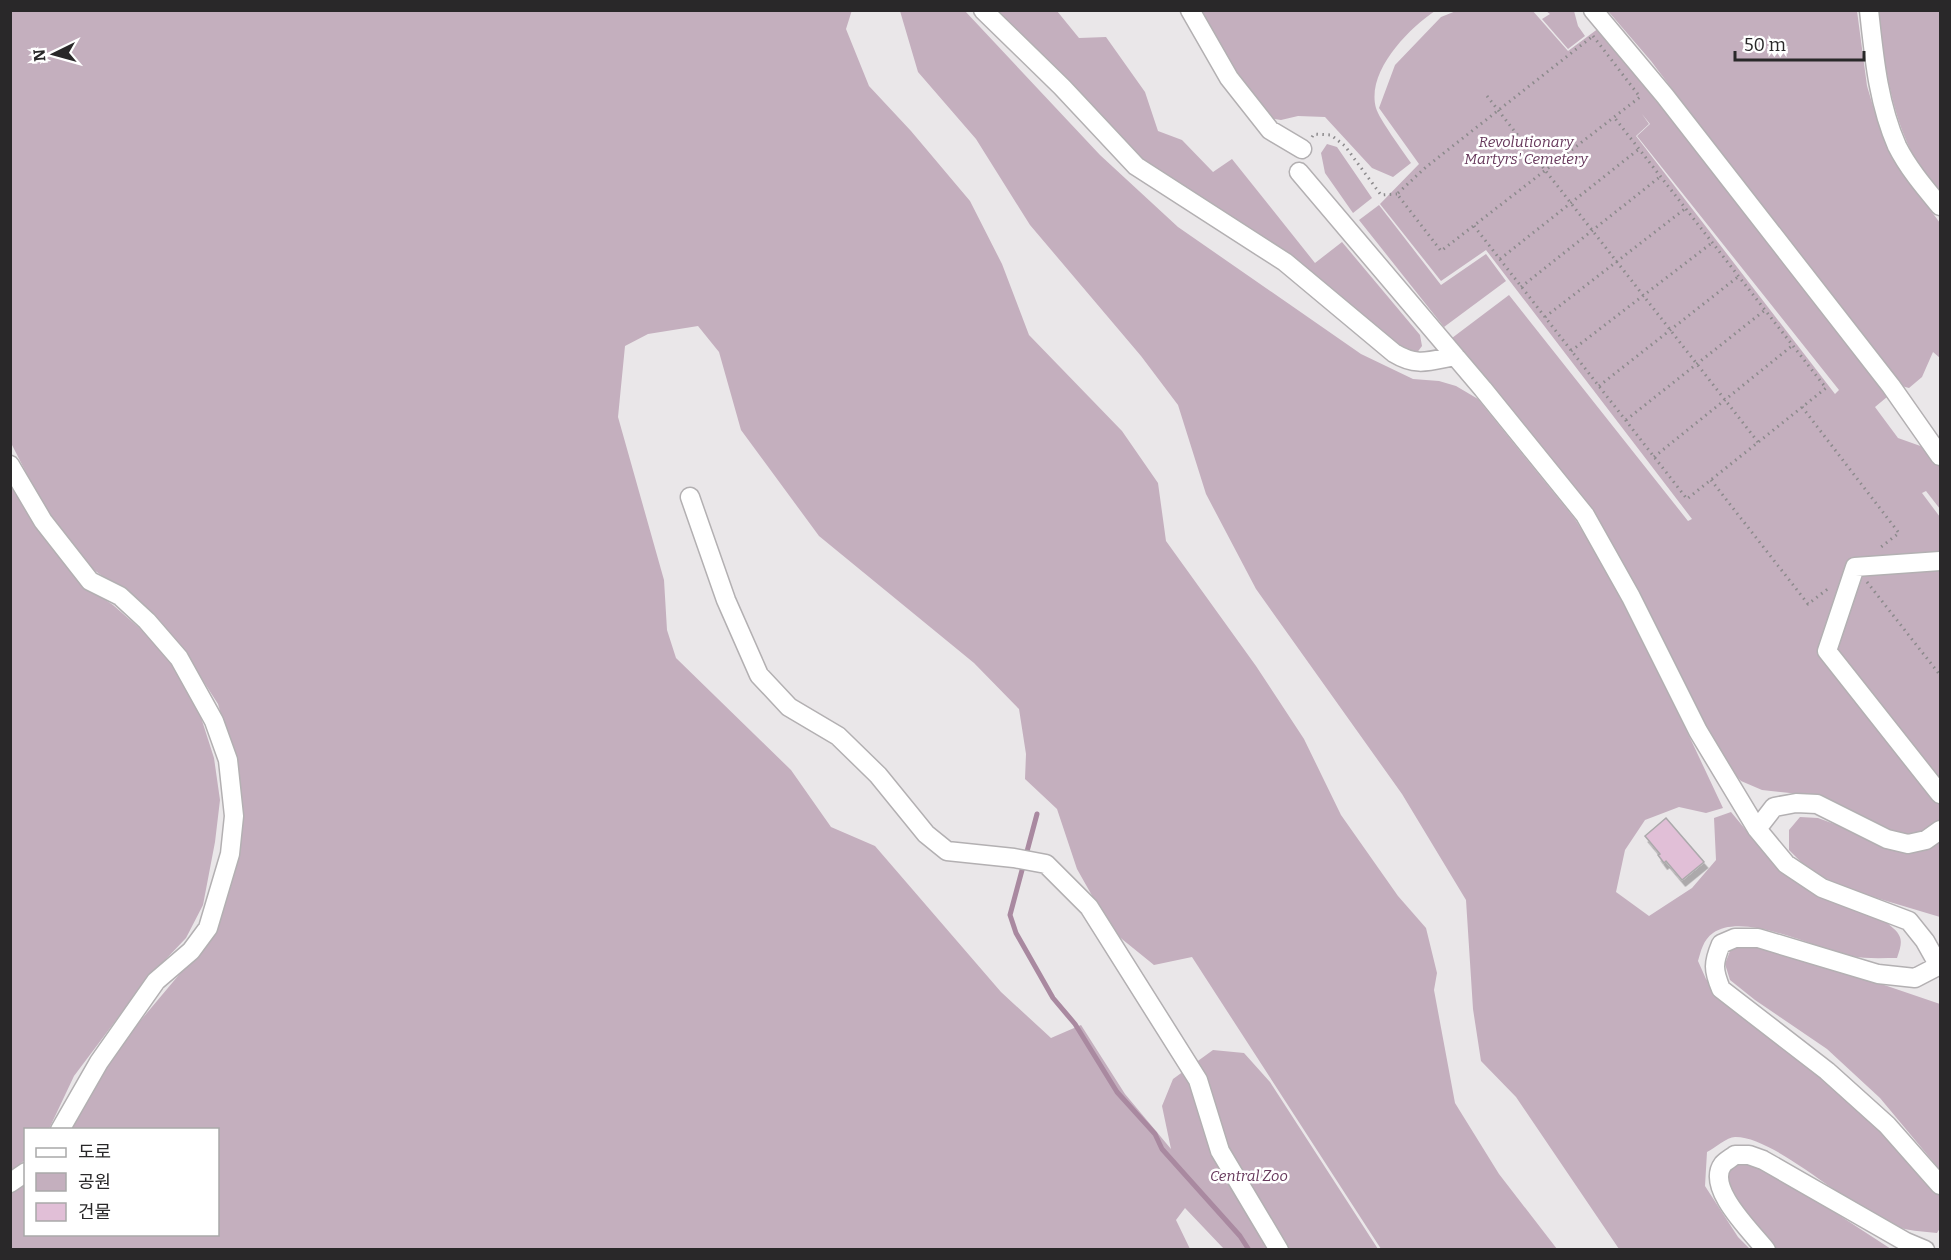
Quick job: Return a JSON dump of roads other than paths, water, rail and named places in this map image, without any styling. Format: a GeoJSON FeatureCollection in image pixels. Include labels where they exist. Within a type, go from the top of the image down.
{"type":"FeatureCollection","features":[{"type":"Feature","properties":{"kind":"street"},"geometry":{"type":"LineString","coordinates":[[983,10],[1062,87],[1136,166],[1285,262],[1394,353],[1408,362],[1423,362],[1455,356]]}},
{"type":"Feature","properties":{"kind":"street"},"geometry":{"type":"LineString","coordinates":[[1190,10],[1229,78],[1270,130],[1302,148]]}},
{"type":"Feature","properties":{"kind":"street"},"geometry":{"type":"LineString","coordinates":[[1593,10],[1694,134],[1891,386],[1941,456]]}},
{"type":"Feature","properties":{"kind":"street"},"geometry":{"type":"LineString","coordinates":[[1869,10],[1881,99],[1898,147],[1919,181],[1941,206]]}},
{"type":"Feature","properties":{"kind":"street"},"geometry":{"type":"LineString","coordinates":[[1299,172],[1455,356],[1585,515],[1631,597],[1698,730],[1757,829],[1786,864],[1822,888],[1909,921],[1925,941],[1940,965],[1916,978],[1878,974],[1758,938],[1735,938],[1721,944],[1715,960],[1715,974],[1722,989],[1827,1071],[1870,1109],[1941,1185]]}},
{"type":"Feature","properties":{"kind":"street"},"geometry":{"type":"LineString","coordinates":[[10,465],[43,521],[90,581],[120,596],[147,621],[179,658],[214,721],[228,760],[234,816],[230,854],[208,928],[191,951],[156,981],[99,1062],[61,1128]]}},
{"type":"Feature","properties":{"kind":"street"},"geometry":{"type":"LineString","coordinates":[[690,497],[726,600],[759,675],[789,707],[838,736],[878,775],[926,834],[947,851],[1046,864],[1089,907],[1198,1080],[1220,1151],[1279,1250]]}},
{"type":"Feature","properties":{"kind":"street"},"geometry":{"type":"LineString","coordinates":[[1941,561],[1855,567],[1827,651],[1941,794]]}},
{"type":"Feature","properties":{"kind":"street"},"geometry":{"type":"LineString","coordinates":[[1757,829],[1774,807],[1796,803],[1817,804],[1887,839],[1908,844],[1926,840],[1941,830]]}},
{"type":"Feature","properties":{"kind":"street"},"geometry":{"type":"LineString","coordinates":[[1766,1250],[1727,1203],[1719,1180],[1722,1165],[1735,1155],[1749,1155],[1763,1160],[1906,1242],[1925,1250]]}},
{"type":"Feature","properties":{"kind":"street"},"geometry":{"type":"LineString","coordinates":[[10,1184],[24,1174]]}},
{"type":"Feature","properties":{"kind":"waterway"},"geometry":{"type":"LineString","coordinates":[[1037,814],[1010,915],[1016,933],[1053,998],[1075,1024],[1117,1092],[1155,1134],[1162,1149],[1240,1236],[1249,1250]]}},
{"type":"Feature","properties":{"kind":"park label","name":"Revolutionary Martyrs' Cemetery"},"geometry":{"type":"Point","coordinates":[1526,150]}},
{"type":"Feature","properties":{"kind":"park label","name":"Central Zoo"},"geometry":{"type":"Point","coordinates":[1249,1176]}}]}
